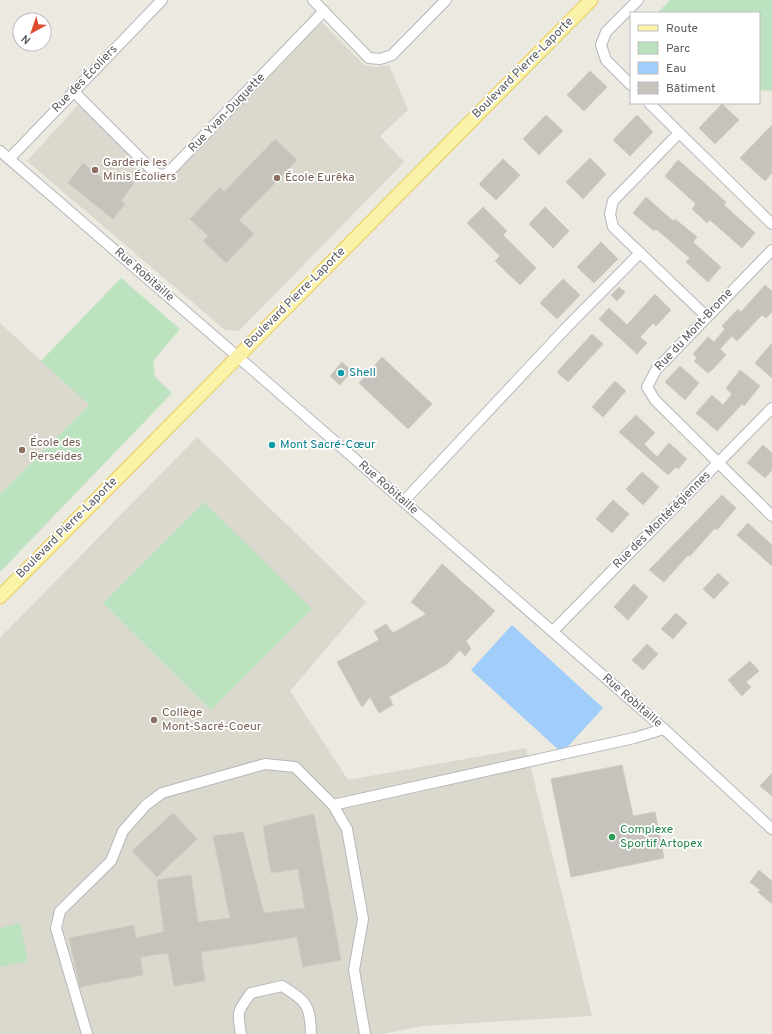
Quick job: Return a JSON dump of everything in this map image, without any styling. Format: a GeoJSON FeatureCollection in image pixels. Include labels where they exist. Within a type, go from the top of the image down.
{"type":"FeatureCollection","features":[{"type":"Feature","properties":{"kind":"main road","name":"Boulevard Pierre-Laporte"},"geometry":{"type":"LineString","coordinates":[[0,597],[591,0]]}},
{"type":"Feature","properties":{"kind":"street","name":"Rue des Écoliers"},"geometry":{"type":"LineString","coordinates":[[9,159],[162,0]]}},
{"type":"Feature","properties":{"kind":"street"},"geometry":{"type":"LineString","coordinates":[[313,0],[369,58],[380,59],[392,55],[446,0]]}},
{"type":"Feature","properties":{"kind":"street"},"geometry":{"type":"LineString","coordinates":[[630,84],[606,60],[601,45],[606,32],[638,0]]}},
{"type":"Feature","properties":{"kind":"street","name":"Rue Yvan-Duquette"},"geometry":{"type":"LineString","coordinates":[[73,91],[154,172],[160,175],[167,174],[324,11]]}},
{"type":"Feature","properties":{"kind":"street"},"geometry":{"type":"LineString","coordinates":[[650,104],[772,224]]}},
{"type":"Feature","properties":{"kind":"street"},"geometry":{"type":"LineString","coordinates":[[679,133],[613,201],[610,214],[614,227],[706,316]]}},
{"type":"Feature","properties":{"kind":"street","name":"Rue Robitaille"},"geometry":{"type":"LineString","coordinates":[[0,151],[404,501],[664,729],[772,829]]}},
{"type":"Feature","properties":{"kind":"street","name":"Rue du Mont-Brome"},"geometry":{"type":"LineString","coordinates":[[772,250],[706,316],[656,370],[647,387],[655,400],[772,516]]}},
{"type":"Feature","properties":{"kind":"street"},"geometry":{"type":"LineString","coordinates":[[404,501],[566,328],[640,253]]}},
{"type":"Feature","properties":{"kind":"street","name":"Rue des Montérégiennes"},"geometry":{"type":"LineString","coordinates":[[552,631],[772,408]]}},
{"type":"Feature","properties":{"kind":"street"},"geometry":{"type":"LineString","coordinates":[[333,805],[634,738],[664,729]]}},
{"type":"Feature","properties":{"kind":"street"},"geometry":{"type":"LineString","coordinates":[[87,1034],[56,928],[60,911],[111,861],[123,831],[146,805],[162,793],[265,764],[295,767],[333,805],[347,829],[363,918],[354,970],[365,1034]]}},
{"type":"Feature","properties":{"kind":"street"},"geometry":{"type":"LineString","coordinates":[[242,1034],[238,1009],[251,993],[282,986],[303,999],[310,1017],[311,1034]]}},
{"type":"Feature","properties":{"kind":"shaded area","name":"École Eurêka"},"geometry":{"type":"Polygon","coordinates":[[[322,22],[364,65],[376,67],[389,65],[408,110],[380,136],[404,162],[239,331],[225,330],[27,161],[79,104],[162,180],[171,176],[322,22]]]}},
{"type":"Feature","properties":{"kind":"shaded area","name":"École des Perséides"},"geometry":{"type":"Polygon","coordinates":[[[0,323],[89,405],[0,494],[0,323]]]}},
{"type":"Feature","properties":{"kind":"shaded area","name":"Collège Mont-Sacré-Coeur"},"geometry":{"type":"Polygon","coordinates":[[[197,437],[366,602],[290,691],[348,780],[526,748],[592,1016],[423,1026],[382,1034],[0,1034],[0,638],[197,437]]]}},
{"type":"Feature","properties":{"kind":"green space"},"geometry":{"type":"Polygon","coordinates":[[[670,0],[772,0],[772,91],[760,90],[760,12],[658,12],[670,0]]]}},
{"type":"Feature","properties":{"kind":"green space"},"geometry":{"type":"Polygon","coordinates":[[[121,278],[180,329],[153,361],[155,377],[172,393],[0,572],[0,494],[89,405],[41,361],[121,278]]]}},
{"type":"Feature","properties":{"kind":"green space"},"geometry":{"type":"Polygon","coordinates":[[[204,502],[312,609],[211,710],[103,603],[204,502]]]}},
{"type":"Feature","properties":{"kind":"green space"},"geometry":{"type":"Polygon","coordinates":[[[20,923],[28,961],[0,967],[0,928],[20,923]]]}},
{"type":"Feature","properties":{"kind":"water"},"geometry":{"type":"Polygon","coordinates":[[[512,625],[603,708],[562,753],[471,670],[512,625]]]}},
{"type":"Feature","properties":{"kind":"building"},"geometry":{"type":"Polygon","coordinates":[[[590,71],[607,87],[584,111],[567,95],[590,71]]]}},
{"type":"Feature","properties":{"kind":"building"},"geometry":{"type":"Polygon","coordinates":[[[722,104],[739,120],[715,144],[699,128],[722,104]]]}},
{"type":"Feature","properties":{"kind":"building"},"geometry":{"type":"Polygon","coordinates":[[[546,115],[563,131],[539,155],[523,139],[546,115]]]}},
{"type":"Feature","properties":{"kind":"building"},"geometry":{"type":"Polygon","coordinates":[[[637,115],[653,132],[630,156],[613,140],[637,115]]]}},
{"type":"Feature","properties":{"kind":"building"},"geometry":{"type":"Polygon","coordinates":[[[772,125],[772,173],[765,181],[740,158],[772,125]]]}},
{"type":"Feature","properties":{"kind":"building"},"geometry":{"type":"Polygon","coordinates":[[[275,139],[297,160],[239,220],[254,234],[226,263],[203,241],[208,236],[190,219],[220,187],[224,192],[275,139]]]}},
{"type":"Feature","properties":{"kind":"building"},"geometry":{"type":"Polygon","coordinates":[[[590,158],[606,174],[583,199],[566,182],[590,158]]]}},
{"type":"Feature","properties":{"kind":"building"},"geometry":{"type":"Polygon","coordinates":[[[503,159],[520,175],[496,200],[479,184],[503,159]]]}},
{"type":"Feature","properties":{"kind":"building"},"geometry":{"type":"Polygon","coordinates":[[[678,160],[726,202],[724,205],[755,233],[742,248],[710,220],[707,223],[692,209],[696,204],[665,176],[678,160]]]}},
{"type":"Feature","properties":{"kind":"building"},"geometry":{"type":"Polygon","coordinates":[[[83,163],[108,183],[118,171],[134,183],[121,201],[125,204],[113,219],[68,183],[83,163]]]}},
{"type":"Feature","properties":{"kind":"building"},"geometry":{"type":"Polygon","coordinates":[[[646,197],[673,221],[675,219],[697,237],[693,242],[721,267],[708,282],[686,262],[690,258],[656,229],[654,231],[633,213],[646,197]]]}},
{"type":"Feature","properties":{"kind":"building"},"geometry":{"type":"Polygon","coordinates":[[[483,207],[507,231],[503,235],[536,268],[520,285],[495,261],[500,256],[467,223],[483,207]]]}},
{"type":"Feature","properties":{"kind":"building"},"geometry":{"type":"Polygon","coordinates":[[[545,207],[569,231],[553,248],[529,224],[545,207]]]}},
{"type":"Feature","properties":{"kind":"building"},"geometry":{"type":"Polygon","coordinates":[[[601,242],[618,259],[594,283],[577,267],[601,242]]]}},
{"type":"Feature","properties":{"kind":"building"},"geometry":{"type":"Polygon","coordinates":[[[563,279],[580,295],[557,319],[540,303],[563,279]]]}},
{"type":"Feature","properties":{"kind":"building"},"geometry":{"type":"Polygon","coordinates":[[[765,285],[772,291],[772,312],[766,318],[762,315],[737,341],[732,336],[720,349],[726,355],[708,373],[694,361],[697,358],[693,354],[708,337],[714,342],[725,329],[722,326],[738,309],[741,312],[765,285]]]}},
{"type":"Feature","properties":{"kind":"building"},"geometry":{"type":"Polygon","coordinates":[[[619,287],[625,292],[617,301],[611,295],[619,287]]]}},
{"type":"Feature","properties":{"kind":"building"},"geometry":{"type":"Polygon","coordinates":[[[655,294],[671,310],[656,326],[653,323],[640,337],[647,343],[637,354],[599,319],[609,308],[627,325],[655,294]]]}},
{"type":"Feature","properties":{"kind":"building"},"geometry":{"type":"Polygon","coordinates":[[[592,334],[603,344],[568,382],[557,372],[592,334]]]}},
{"type":"Feature","properties":{"kind":"building"},"geometry":{"type":"Polygon","coordinates":[[[772,343],[772,378],[755,363],[772,343]]]}},
{"type":"Feature","properties":{"kind":"building"},"geometry":{"type":"Polygon","coordinates":[[[382,357],[432,404],[408,429],[359,383],[382,357]]]}},
{"type":"Feature","properties":{"kind":"building","name":"Shell"},"geometry":{"type":"Polygon","coordinates":[[[342,362],[352,371],[340,385],[330,376],[342,362]]]}},
{"type":"Feature","properties":{"kind":"building"},"geometry":{"type":"Polygon","coordinates":[[[680,366],[699,383],[685,400],[665,382],[680,366]]]}},
{"type":"Feature","properties":{"kind":"building"},"geometry":{"type":"Polygon","coordinates":[[[740,370],[760,386],[744,406],[742,404],[717,431],[696,413],[712,395],[723,405],[732,394],[726,388],[740,370]]]}},
{"type":"Feature","properties":{"kind":"building"},"geometry":{"type":"Polygon","coordinates":[[[615,381],[626,391],[603,417],[592,407],[615,381]]]}},
{"type":"Feature","properties":{"kind":"building"},"geometry":{"type":"Polygon","coordinates":[[[636,415],[655,433],[644,444],[657,457],[669,443],[687,459],[678,469],[676,467],[668,475],[619,432],[636,415]]]}},
{"type":"Feature","properties":{"kind":"building"},"geometry":{"type":"Polygon","coordinates":[[[763,445],[772,453],[772,470],[765,478],[747,463],[763,445]]]}},
{"type":"Feature","properties":{"kind":"building"},"geometry":{"type":"Polygon","coordinates":[[[642,472],[659,487],[643,505],[626,489],[642,472]]]}},
{"type":"Feature","properties":{"kind":"building"},"geometry":{"type":"Polygon","coordinates":[[[722,495],[736,508],[717,530],[715,528],[664,582],[649,570],[722,495]]]}},
{"type":"Feature","properties":{"kind":"building"},"geometry":{"type":"Polygon","coordinates":[[[613,500],[629,514],[612,533],[596,519],[613,500]]]}},
{"type":"Feature","properties":{"kind":"building"},"geometry":{"type":"Polygon","coordinates":[[[748,523],[772,545],[772,566],[737,535],[748,523]]]}},
{"type":"Feature","properties":{"kind":"building"},"geometry":{"type":"Polygon","coordinates":[[[442,564],[495,611],[466,641],[471,649],[465,656],[460,650],[447,664],[389,697],[393,705],[379,713],[370,697],[362,707],[337,662],[379,640],[374,631],[386,624],[393,633],[426,614],[411,602],[442,564]]]}},
{"type":"Feature","properties":{"kind":"building"},"geometry":{"type":"Polygon","coordinates":[[[718,573],[729,583],[714,599],[703,589],[718,573]]]}},
{"type":"Feature","properties":{"kind":"building"},"geometry":{"type":"Polygon","coordinates":[[[634,584],[648,597],[628,620],[614,607],[634,584]]]}},
{"type":"Feature","properties":{"kind":"building"},"geometry":{"type":"Polygon","coordinates":[[[676,613],[687,623],[673,639],[661,629],[676,613]]]}},
{"type":"Feature","properties":{"kind":"building"},"geometry":{"type":"Polygon","coordinates":[[[647,644],[658,654],[643,670],[632,660],[647,644]]]}},
{"type":"Feature","properties":{"kind":"building"},"geometry":{"type":"Polygon","coordinates":[[[750,661],[759,671],[746,682],[751,687],[742,696],[728,680],[750,661]]]}},
{"type":"Feature","properties":{"kind":"building","name":"Complexe Sportif Artopex"},"geometry":{"type":"Polygon","coordinates":[[[622,765],[633,816],[655,812],[664,858],[571,877],[551,779],[622,765]]]}},
{"type":"Feature","properties":{"kind":"building"},"geometry":{"type":"Polygon","coordinates":[[[772,773],[772,796],[760,786],[772,773]]]}},
{"type":"Feature","properties":{"kind":"building"},"geometry":{"type":"Polygon","coordinates":[[[173,813],[197,839],[157,877],[132,851],[173,813]]]}},
{"type":"Feature","properties":{"kind":"building"},"geometry":{"type":"Polygon","coordinates":[[[314,814],[341,960],[303,967],[297,937],[201,952],[205,981],[174,986],[168,953],[140,957],[143,975],[80,987],[69,938],[134,925],[136,938],[164,932],[157,880],[191,875],[198,922],[230,918],[213,836],[243,832],[264,913],[305,908],[298,869],[271,873],[263,826],[314,814]]]}},
{"type":"Feature","properties":{"kind":"building"},"geometry":{"type":"Polygon","coordinates":[[[759,870],[772,881],[772,904],[758,892],[760,890],[750,882],[759,870]]]}},
{"type":"Feature","properties":{"kind":"place","name":"Garderie les Minis Écoliers"},"geometry":{"type":"Point","coordinates":[95,170]}},
{"type":"Feature","properties":{"kind":"place","name":"École Eurêka"},"geometry":{"type":"Point","coordinates":[277,178]}},
{"type":"Feature","properties":{"kind":"place","name":"Shell"},"geometry":{"type":"Point","coordinates":[341,373]}},
{"type":"Feature","properties":{"kind":"place","name":"Mont Sacré-Cœur"},"geometry":{"type":"Point","coordinates":[272,445]}},
{"type":"Feature","properties":{"kind":"place","name":"École des Perséides"},"geometry":{"type":"Point","coordinates":[22,450]}},
{"type":"Feature","properties":{"kind":"place","name":"Collège Mont-Sacré-Coeur"},"geometry":{"type":"Point","coordinates":[154,720]}},
{"type":"Feature","properties":{"kind":"place","name":"Complexe Sportif Artopex"},"geometry":{"type":"Point","coordinates":[612,837]}}]}
